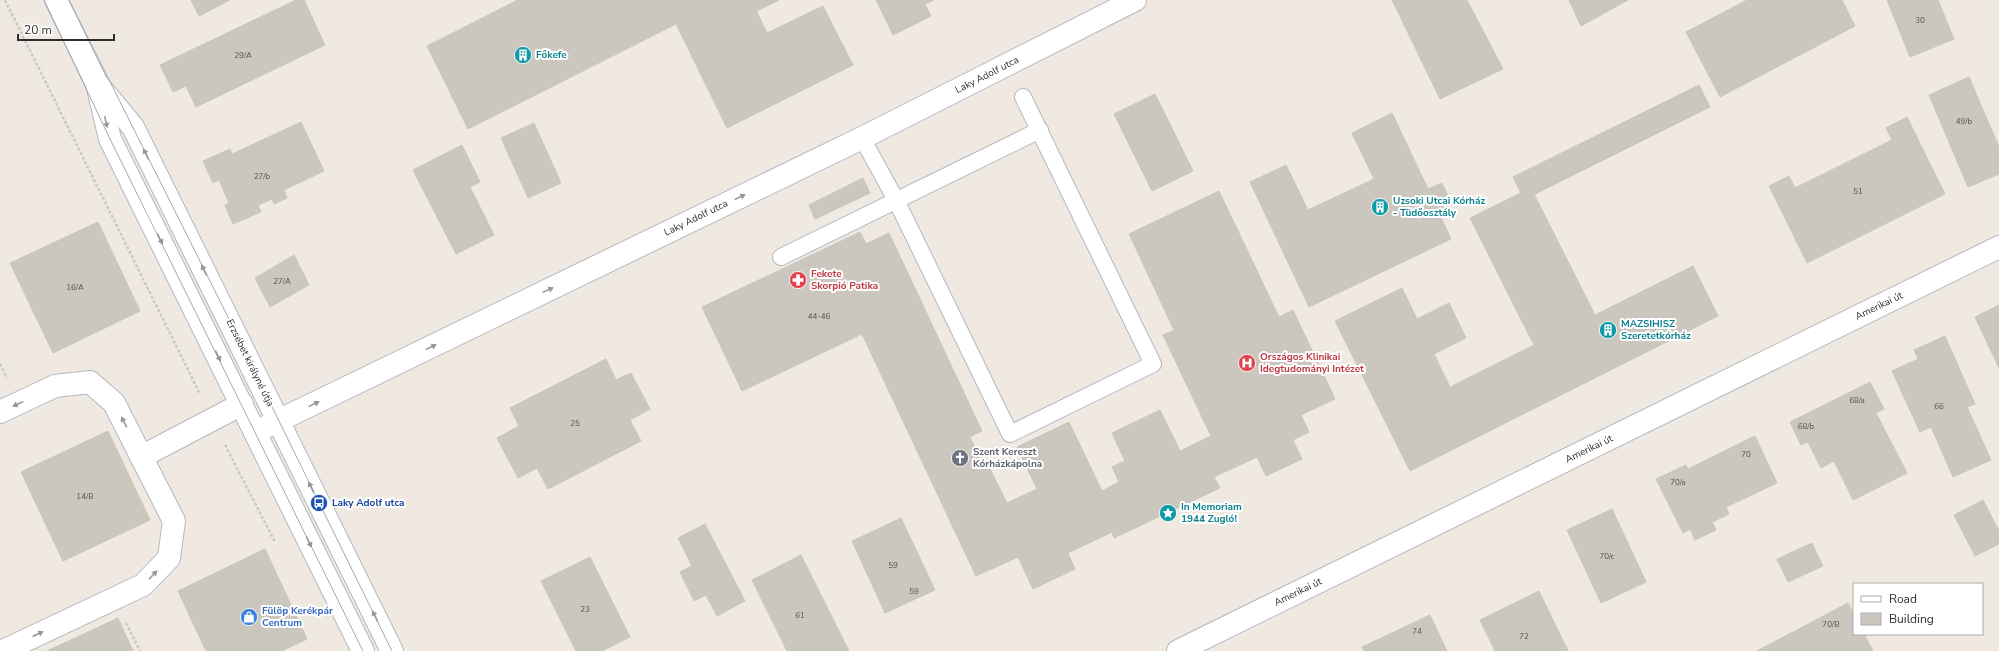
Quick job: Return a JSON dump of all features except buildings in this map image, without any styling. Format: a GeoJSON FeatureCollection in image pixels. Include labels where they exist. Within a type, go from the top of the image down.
{"type":"FeatureCollection","features":[{"type":"Feature","properties":{"kind":"street","name":"Erzsébet királyné útja"},"geometry":{"type":"LineString","coordinates":[[56,0],[97,84],[110,139],[363,651]]}},
{"type":"Feature","properties":{"kind":"street","name":"Laky Adolf utca"},"geometry":{"type":"LineString","coordinates":[[255,432],[862,138],[1135,0]]}},
{"type":"Feature","properties":{"kind":"street","name":"Erzsébet királyné útja"},"geometry":{"type":"LineString","coordinates":[[97,84],[133,127],[392,651]]}},
{"type":"Feature","properties":{"kind":"street","name":"Amerikai út"},"geometry":{"type":"LineString","coordinates":[[1178,651],[1999,247]]}},
{"type":"Feature","properties":{"kind":"street"},"geometry":{"type":"LineString","coordinates":[[0,412],[55,386],[90,382],[114,403],[174,522],[169,558],[143,585],[3,651]]}},
{"type":"Feature","properties":{"kind":"street"},"geometry":{"type":"LineString","coordinates":[[141,457],[242,404]]}},
{"type":"Feature","properties":{"kind":"lane"},"geometry":{"type":"LineString","coordinates":[[862,138],[896,200],[1010,434],[1153,364],[1023,97]]}},
{"type":"Feature","properties":{"kind":"lane"},"geometry":{"type":"LineString","coordinates":[[781,256],[1040,130]]}},
{"type":"Feature","properties":{"kind":"path"},"geometry":{"type":"LineString","coordinates":[[5,0],[212,420],[278,548]]}},
{"type":"Feature","properties":{"kind":"tram line"},"geometry":{"type":"LineString","coordinates":[[44,0],[110,139],[363,651]]}},
{"type":"Feature","properties":{"kind":"tram line"},"geometry":{"type":"LineString","coordinates":[[69,0],[222,305],[392,651]]}},
{"type":"Feature","properties":{"kind":"place","name":"Főkefe"},"geometry":{"type":"Point","coordinates":[523,55]}},
{"type":"Feature","properties":{"kind":"place","name":"Uzsoki Utcai Kórház - Tüdőosztály"},"geometry":{"type":"Point","coordinates":[1380,207]}},
{"type":"Feature","properties":{"kind":"place","name":"Fekete Skorpió Patika"},"geometry":{"type":"Point","coordinates":[798,280]}},
{"type":"Feature","properties":{"kind":"place","name":"MAZSIHISZ Szeretetkórház"},"geometry":{"type":"Point","coordinates":[1608,330]}},
{"type":"Feature","properties":{"kind":"place","name":"Országos Klinikai Idegtudományi Intézet"},"geometry":{"type":"Point","coordinates":[1247,363]}},
{"type":"Feature","properties":{"kind":"place","name":"Szent Kereszt Kórházkápolna"},"geometry":{"type":"Point","coordinates":[960,458]}},
{"type":"Feature","properties":{"kind":"place","name":"Laky Adolf utca"},"geometry":{"type":"Point","coordinates":[319,503]}},
{"type":"Feature","properties":{"kind":"place","name":"In Memoriam 1944 Zugló!"},"geometry":{"type":"Point","coordinates":[1168,513]}},
{"type":"Feature","properties":{"kind":"place","name":"Fülöp Kerékpár Centrum"},"geometry":{"type":"Point","coordinates":[249,617]}}]}
